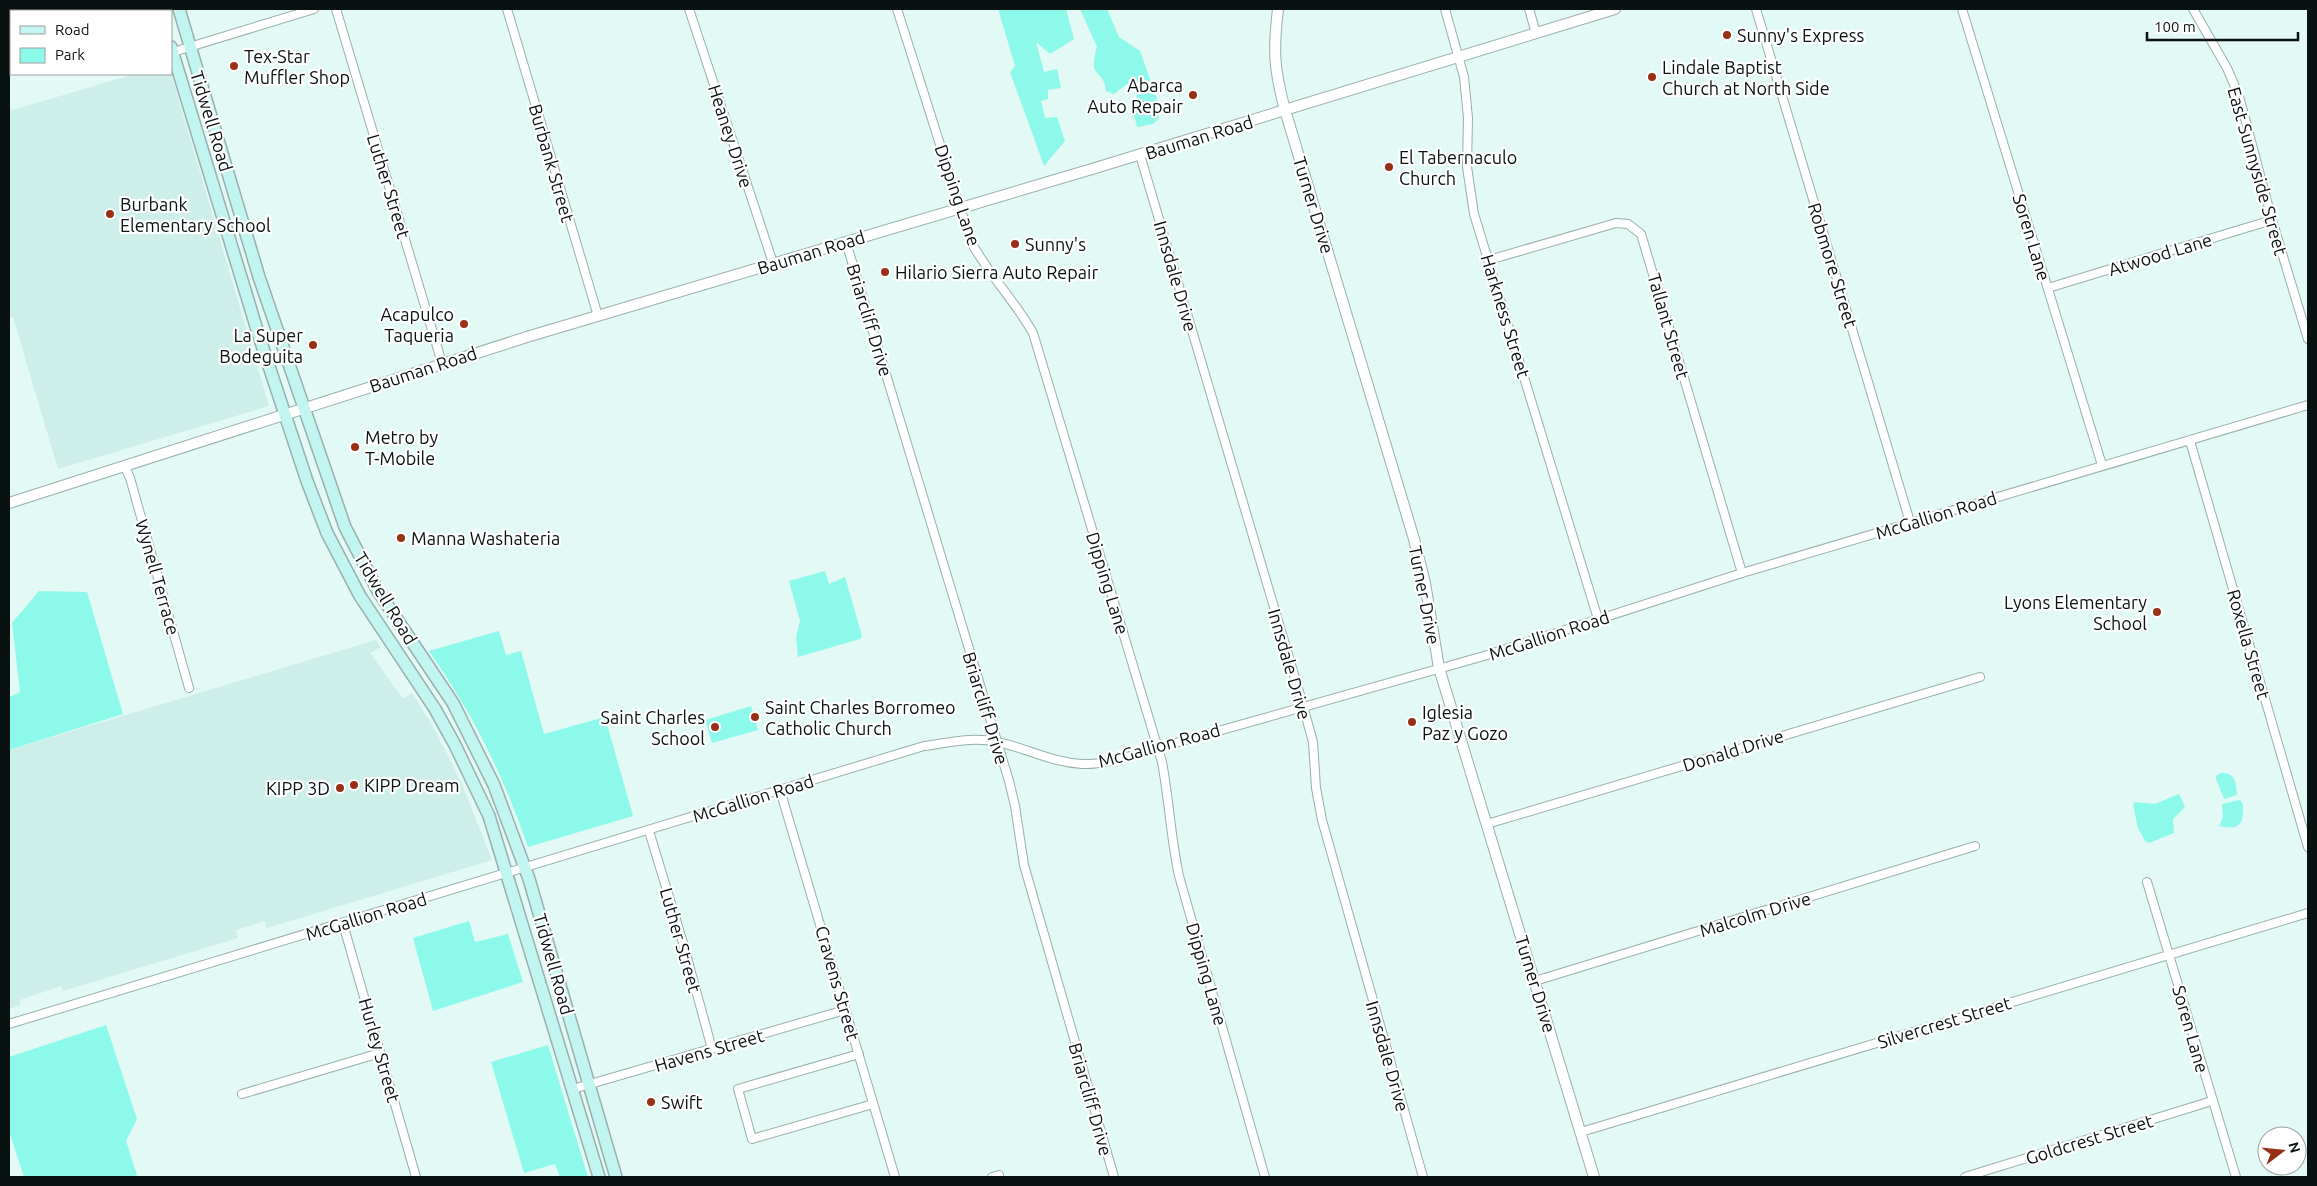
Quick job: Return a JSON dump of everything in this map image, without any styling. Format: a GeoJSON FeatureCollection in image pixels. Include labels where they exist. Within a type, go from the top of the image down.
{"type":"FeatureCollection","features":[{"type":"Feature","properties":{"kind":"main road","name":"Tidwell Road"},"geometry":{"type":"LineString","coordinates":[[179,9],[259,277],[302,409],[344,526],[378,591],[453,703],[494,785],[525,866],[616,1177]]}},
{"type":"Feature","properties":{"kind":"main road","name":"Tidwell Road"},"geometry":{"type":"LineString","coordinates":[[172,50],[243,283],[307,481],[327,533],[360,596],[435,709],[455,745],[489,816],[599,1177]]}},
{"type":"Feature","properties":{"kind":"main road"},"geometry":{"type":"LineString","coordinates":[[208,168],[225,164]]}},
{"type":"Feature","properties":{"kind":"main road"},"geometry":{"type":"LineString","coordinates":[[243,283],[259,277]]}},
{"type":"Feature","properties":{"kind":"main road"},"geometry":{"type":"LineString","coordinates":[[327,533],[344,526]]}},
{"type":"Feature","properties":{"kind":"main road"},"geometry":{"type":"LineString","coordinates":[[397,653],[416,647]]}},
{"type":"Feature","properties":{"kind":"main road"},"geometry":{"type":"LineString","coordinates":[[455,745],[471,736]]}},
{"type":"Feature","properties":{"kind":"street"},"geometry":{"type":"LineString","coordinates":[[172,50],[190,47],[314,9]]}},
{"type":"Feature","properties":{"kind":"street","name":"Luther Street"},"geometry":{"type":"LineString","coordinates":[[336,9],[442,363]]}},
{"type":"Feature","properties":{"kind":"street","name":"Burbank Street"},"geometry":{"type":"LineString","coordinates":[[507,9],[598,316]]}},
{"type":"Feature","properties":{"kind":"street","name":"Heaney Drive"},"geometry":{"type":"LineString","coordinates":[[689,9],[773,264]]}},
{"type":"Feature","properties":{"kind":"street","name":"Dipping Lane"},"geometry":{"type":"LineString","coordinates":[[897,9],[971,242],[980,258],[1020,311],[1033,333],[1158,748],[1168,792],[1173,849],[1179,876],[1265,1177]]}},
{"type":"Feature","properties":{"kind":"street","name":"Turner Drive"},"geometry":{"type":"LineString","coordinates":[[1278,9],[1274,61],[1285,110],[1414,539],[1425,583],[1439,668],[1594,1177]]}},
{"type":"Feature","properties":{"kind":"street","name":"Harkness Street"},"geometry":{"type":"LineString","coordinates":[[1445,9],[1460,57],[1467,101],[1467,167],[1474,214],[1598,619]]}},
{"type":"Feature","properties":{"kind":"street"},"geometry":{"type":"LineString","coordinates":[[1529,9],[1536,33]]}},
{"type":"Feature","properties":{"kind":"street","name":"Bauman Road"},"geometry":{"type":"LineString","coordinates":[[9,503],[442,363],[1140,155],[1615,9]]}},
{"type":"Feature","properties":{"kind":"street","name":"Robmore Street"},"geometry":{"type":"LineString","coordinates":[[1756,9],[1910,522]]}},
{"type":"Feature","properties":{"kind":"street","name":"Soren Lane"},"geometry":{"type":"LineString","coordinates":[[1962,9],[2102,465]]}},
{"type":"Feature","properties":{"kind":"street","name":"East Sunnyside Street"},"geometry":{"type":"LineString","coordinates":[[2193,9],[2227,68],[2239,96],[2272,220],[2308,339]]}},
{"type":"Feature","properties":{"kind":"street","name":"Innsdale Drive"},"geometry":{"type":"LineString","coordinates":[[1140,155],[1303,708],[1312,742],[1316,788],[1322,820],[1423,1177]]}},
{"type":"Feature","properties":{"kind":"street","name":"Atwood Lane"},"geometry":{"type":"LineString","coordinates":[[2048,288],[2272,220]]}},
{"type":"Feature","properties":{"kind":"street","name":"Tallant Street"},"geometry":{"type":"LineString","coordinates":[[1489,260],[1616,223],[1628,224],[1641,234],[1742,573]]}},
{"type":"Feature","properties":{"kind":"street","name":"Briarcliff Drive"},"geometry":{"type":"LineString","coordinates":[[846,242],[1015,806],[1024,865],[1114,1177]]}},
{"type":"Feature","properties":{"kind":"street","name":"McGallion Road"},"geometry":{"type":"LineString","coordinates":[[9,1024],[343,924],[507,871],[649,831],[924,746],[961,740],[996,741],[1062,762],[1085,764],[1112,760],[1158,748],[1439,668],[1910,522],[2308,405]]}},
{"type":"Feature","properties":{"kind":"street","name":"Roxella Street"},"geometry":{"type":"LineString","coordinates":[[2190,441],[2308,846]]}},
{"type":"Feature","properties":{"kind":"street","name":"Wynell Terrace"},"geometry":{"type":"LineString","coordinates":[[125,467],[130,478],[189,688]]}},
{"type":"Feature","properties":{"kind":"street","name":"Donald Drive"},"geometry":{"type":"LineString","coordinates":[[1486,824],[1980,677]]}},
{"type":"Feature","properties":{"kind":"street","name":"Cravens Street"},"geometry":{"type":"LineString","coordinates":[[780,790],[895,1177]]}},
{"type":"Feature","properties":{"kind":"street","name":"Luther Street"},"geometry":{"type":"LineString","coordinates":[[649,831],[712,1049]]}},
{"type":"Feature","properties":{"kind":"street","name":"Malcolm Drive"},"geometry":{"type":"LineString","coordinates":[[1535,981],[1975,846]]}},
{"type":"Feature","properties":{"kind":"street","name":"Soren Lane"},"geometry":{"type":"LineString","coordinates":[[2147,882],[2236,1177]]}},
{"type":"Feature","properties":{"kind":"street","name":"Silvercrest Street"},"geometry":{"type":"LineString","coordinates":[[1581,1132],[2308,913]]}},
{"type":"Feature","properties":{"kind":"street","name":"Hurley Street"},"geometry":{"type":"LineString","coordinates":[[343,924],[416,1177]]}},
{"type":"Feature","properties":{"kind":"street","name":"Havens Street"},"geometry":{"type":"LineString","coordinates":[[572,1089],[846,1010]]}},
{"type":"Feature","properties":{"kind":"street"},"geometry":{"type":"LineString","coordinates":[[242,1094],[380,1053]]}},
{"type":"Feature","properties":{"kind":"street"},"geometry":{"type":"LineString","coordinates":[[858,1054],[738,1089],[752,1139],[873,1104]]}},
{"type":"Feature","properties":{"kind":"street","name":"Goldcrest Street"},"geometry":{"type":"LineString","coordinates":[[1965,1177],[2212,1101]]}},
{"type":"Feature","properties":{"kind":"shaded area","name":"Burbank Elementary School"},"geometry":{"type":"Polygon","coordinates":[[[132,75],[171,75],[269,406],[58,469],[13,317],[9,317],[9,111],[132,75]]]}},
{"type":"Feature","properties":{"kind":"shaded area"},"geometry":{"type":"Polygon","coordinates":[[[376,640],[381,647],[370,653],[403,699],[412,693],[434,728],[462,784],[492,860],[267,928],[265,921],[236,930],[238,938],[63,991],[61,986],[20,1000],[21,1005],[9,1009],[9,750],[376,640]]]}},
{"type":"Feature","properties":{"kind":"green space"},"geometry":{"type":"Polygon","coordinates":[[[998,9],[1066,9],[1074,39],[1050,54],[1036,42],[1044,72],[1057,69],[1061,88],[1048,90],[1048,99],[1041,101],[1045,118],[1057,117],[1065,141],[1044,166],[1010,72],[1015,66],[998,9]]]}},
{"type":"Feature","properties":{"kind":"green space"},"geometry":{"type":"Polygon","coordinates":[[[1080,9],[1107,9],[1119,37],[1140,51],[1158,102],[1159,118],[1153,124],[1137,127],[1133,111],[1139,86],[1134,79],[1114,94],[1106,91],[1105,84],[1095,70],[1094,58],[1097,47],[1080,9]]]}},
{"type":"Feature","properties":{"kind":"green space"},"geometry":{"type":"Polygon","coordinates":[[[825,571],[829,584],[845,577],[862,636],[860,639],[798,657],[796,637],[800,621],[789,581],[825,571]]]}},
{"type":"Feature","properties":{"kind":"green space"},"geometry":{"type":"Polygon","coordinates":[[[39,591],[87,592],[123,714],[9,750],[9,697],[20,692],[12,623],[39,591]]]}},
{"type":"Feature","properties":{"kind":"green space"},"geometry":{"type":"Polygon","coordinates":[[[499,631],[506,655],[521,651],[544,734],[605,717],[633,816],[528,847],[508,794],[486,745],[460,698],[429,651],[499,631]]]}},
{"type":"Feature","properties":{"kind":"green space"},"geometry":{"type":"Polygon","coordinates":[[[751,706],[758,730],[712,743],[705,720],[751,706]]]}},
{"type":"Feature","properties":{"kind":"green space"},"geometry":{"type":"Polygon","coordinates":[[[2226,773],[2234,779],[2237,795],[2224,799],[2216,779],[2216,776],[2226,773]]]}},
{"type":"Feature","properties":{"kind":"green space"},"geometry":{"type":"Polygon","coordinates":[[[2179,794],[2185,807],[2173,819],[2174,833],[2149,843],[2145,841],[2138,828],[2133,805],[2135,802],[2155,804],[2179,794]]]}},
{"type":"Feature","properties":{"kind":"green space"},"geometry":{"type":"Polygon","coordinates":[[[2239,800],[2243,807],[2243,817],[2239,824],[2233,827],[2219,826],[2223,817],[2222,804],[2239,800]]]}},
{"type":"Feature","properties":{"kind":"green space"},"geometry":{"type":"Polygon","coordinates":[[[469,921],[475,942],[508,934],[523,982],[433,1011],[413,938],[469,921]]]}},
{"type":"Feature","properties":{"kind":"green space"},"geometry":{"type":"Polygon","coordinates":[[[106,1025],[137,1119],[126,1141],[137,1175],[132,1177],[24,1177],[9,1131],[9,1057],[106,1025]]]}},
{"type":"Feature","properties":{"kind":"green space"},"geometry":{"type":"Polygon","coordinates":[[[548,1045],[588,1177],[560,1177],[555,1164],[524,1173],[491,1062],[548,1045]]]}},
{"type":"Feature","properties":{"kind":"place","name":"Sunny's Express"},"geometry":{"type":"Point","coordinates":[1727,35]}},
{"type":"Feature","properties":{"kind":"place","name":"Tex-Star Muffler Shop"},"geometry":{"type":"Point","coordinates":[234,66]}},
{"type":"Feature","properties":{"kind":"place","name":"Lindale Baptist Church at North Side"},"geometry":{"type":"Point","coordinates":[1652,77]}},
{"type":"Feature","properties":{"kind":"place","name":"Abarca Auto Repair"},"geometry":{"type":"Point","coordinates":[1193,95]}},
{"type":"Feature","properties":{"kind":"place","name":"El Tabernaculo Church"},"geometry":{"type":"Point","coordinates":[1389,167]}},
{"type":"Feature","properties":{"kind":"place","name":"Burbank Elementary School"},"geometry":{"type":"Point","coordinates":[110,214]}},
{"type":"Feature","properties":{"kind":"place","name":"Sunny's"},"geometry":{"type":"Point","coordinates":[1015,244]}},
{"type":"Feature","properties":{"kind":"place","name":"Hilario Sierra Auto Repair"},"geometry":{"type":"Point","coordinates":[885,272]}},
{"type":"Feature","properties":{"kind":"place","name":"Acapulco Taqueria"},"geometry":{"type":"Point","coordinates":[464,324]}},
{"type":"Feature","properties":{"kind":"place","name":"La Super Bodeguita"},"geometry":{"type":"Point","coordinates":[313,345]}},
{"type":"Feature","properties":{"kind":"place","name":"Metro by T-Mobile"},"geometry":{"type":"Point","coordinates":[355,447]}},
{"type":"Feature","properties":{"kind":"place","name":"Manna Washateria"},"geometry":{"type":"Point","coordinates":[401,538]}},
{"type":"Feature","properties":{"kind":"place","name":"Lyons Elementary School"},"geometry":{"type":"Point","coordinates":[2157,612]}},
{"type":"Feature","properties":{"kind":"place","name":"Saint Charles Borromeo Catholic Church"},"geometry":{"type":"Point","coordinates":[755,717]}},
{"type":"Feature","properties":{"kind":"place","name":"Iglesia Paz y Gozo"},"geometry":{"type":"Point","coordinates":[1412,722]}},
{"type":"Feature","properties":{"kind":"place","name":"Saint Charles School"},"geometry":{"type":"Point","coordinates":[715,727]}},
{"type":"Feature","properties":{"kind":"place","name":"KIPP Dream"},"geometry":{"type":"Point","coordinates":[354,785]}},
{"type":"Feature","properties":{"kind":"place","name":"KIPP 3D"},"geometry":{"type":"Point","coordinates":[340,788]}},
{"type":"Feature","properties":{"kind":"place","name":"Swift"},"geometry":{"type":"Point","coordinates":[651,1102]}}]}
